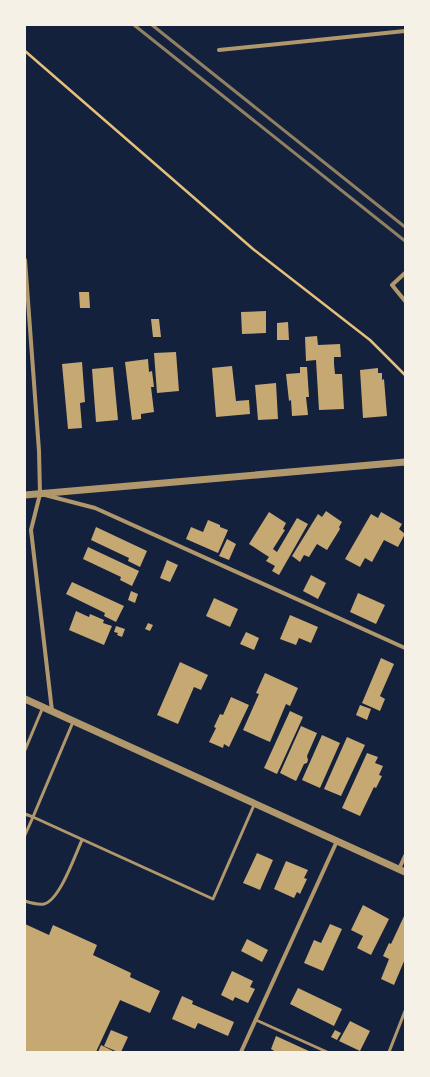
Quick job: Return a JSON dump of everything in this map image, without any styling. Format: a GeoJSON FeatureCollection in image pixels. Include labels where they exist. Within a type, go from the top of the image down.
{"type":"FeatureCollection","features":[{"type":"Feature","properties":{"kind":"street"},"geometry":{"type":"LineString","coordinates":[[219,50],[405,31]]}},
{"type":"Feature","properties":{"kind":"street"},"geometry":{"type":"LineString","coordinates":[[25,260],[40,451],[40,494],[31,530],[52,711]]}},
{"type":"Feature","properties":{"kind":"street"},"geometry":{"type":"LineString","coordinates":[[405,272],[392,285],[405,300]]}},
{"type":"Feature","properties":{"kind":"street"},"geometry":{"type":"LineString","coordinates":[[25,495],[405,462]]}},
{"type":"Feature","properties":{"kind":"street"},"geometry":{"type":"LineString","coordinates":[[40,494],[95,508],[405,648]]}},
{"type":"Feature","properties":{"kind":"street"},"geometry":{"type":"LineString","coordinates":[[25,699],[402,870],[405,856]]}},
{"type":"Feature","properties":{"kind":"street"},"geometry":{"type":"LineString","coordinates":[[241,1052],[337,841]]}},
{"type":"Feature","properties":{"kind":"lane"},"geometry":{"type":"LineString","coordinates":[[25,750],[43,707]]}},
{"type":"Feature","properties":{"kind":"lane"},"geometry":{"type":"LineString","coordinates":[[25,835],[74,721]]}},
{"type":"Feature","properties":{"kind":"lane"},"geometry":{"type":"LineString","coordinates":[[25,814],[213,899],[255,803]]}},
{"type":"Feature","properties":{"kind":"lane"},"geometry":{"type":"LineString","coordinates":[[25,901],[32,904],[44,904],[53,898],[60,888],[82,840]]}},
{"type":"Feature","properties":{"kind":"lane"},"geometry":{"type":"LineString","coordinates":[[389,1052],[405,1011]]}},
{"type":"Feature","properties":{"kind":"lane"},"geometry":{"type":"LineString","coordinates":[[256,1020],[327,1052]]}},
{"type":"Feature","properties":{"kind":"path"},"geometry":{"type":"LineString","coordinates":[[25,51],[252,249],[370,340],[405,375]]}},
{"type":"Feature","properties":{"kind":"building"},"geometry":{"type":"Polygon","coordinates":[[[79,292],[89,292],[90,308],[80,308],[79,292]]]}},
{"type":"Feature","properties":{"kind":"building"},"geometry":{"type":"Polygon","coordinates":[[[266,311],[266,333],[242,334],[241,312],[266,311]]]}},
{"type":"Feature","properties":{"kind":"building"},"geometry":{"type":"Polygon","coordinates":[[[151,319],[159,319],[161,337],[153,337],[151,319]]]}},
{"type":"Feature","properties":{"kind":"building"},"geometry":{"type":"Polygon","coordinates":[[[288,322],[289,340],[277,340],[277,323],[288,322]]]}},
{"type":"Feature","properties":{"kind":"building"},"geometry":{"type":"Polygon","coordinates":[[[317,336],[318,345],[340,344],[341,357],[334,357],[334,364],[335,374],[342,374],[344,409],[319,410],[316,360],[306,361],[305,337],[317,336]]]}},
{"type":"Feature","properties":{"kind":"building"},"geometry":{"type":"Polygon","coordinates":[[[176,352],[179,391],[157,393],[154,353],[176,352]]]}},
{"type":"Feature","properties":{"kind":"building"},"geometry":{"type":"Polygon","coordinates":[[[148,359],[149,372],[152,371],[154,387],[151,387],[154,412],[141,414],[141,419],[132,420],[125,362],[148,359]]]}},
{"type":"Feature","properties":{"kind":"building"},"geometry":{"type":"Polygon","coordinates":[[[82,362],[85,402],[80,403],[82,428],[68,429],[62,364],[82,362]]]}},
{"type":"Feature","properties":{"kind":"building"},"geometry":{"type":"Polygon","coordinates":[[[232,366],[236,401],[249,400],[250,414],[216,417],[212,368],[232,366]]]}},
{"type":"Feature","properties":{"kind":"building"},"geometry":{"type":"Polygon","coordinates":[[[113,367],[118,420],[96,422],[92,369],[113,367]]]}},
{"type":"Feature","properties":{"kind":"building"},"geometry":{"type":"Polygon","coordinates":[[[300,367],[307,367],[309,397],[306,397],[308,415],[292,416],[291,400],[289,401],[286,374],[300,373],[300,367]]]}},
{"type":"Feature","properties":{"kind":"building"},"geometry":{"type":"Polygon","coordinates":[[[378,368],[378,373],[382,373],[382,380],[384,379],[387,416],[363,418],[360,370],[378,368]]]}},
{"type":"Feature","properties":{"kind":"building"},"geometry":{"type":"Polygon","coordinates":[[[276,383],[278,419],[258,420],[255,385],[276,383]]]}},
{"type":"Feature","properties":{"kind":"building"},"geometry":{"type":"Polygon","coordinates":[[[326,511],[342,522],[339,527],[340,529],[327,550],[317,544],[309,557],[304,555],[300,562],[292,556],[318,514],[322,517],[326,511]]]}},
{"type":"Feature","properties":{"kind":"building"},"geometry":{"type":"Polygon","coordinates":[[[269,512],[286,523],[283,529],[285,530],[273,549],[277,552],[297,518],[308,524],[279,575],[272,571],[275,566],[266,561],[269,557],[249,544],[269,512]]]}},
{"type":"Feature","properties":{"kind":"building"},"geometry":{"type":"Polygon","coordinates":[[[381,512],[402,524],[399,529],[405,534],[398,547],[384,540],[372,562],[365,558],[360,567],[345,559],[371,514],[378,518],[381,512]]]}},
{"type":"Feature","properties":{"kind":"building"},"geometry":{"type":"Polygon","coordinates":[[[208,520],[228,530],[218,553],[186,539],[191,527],[203,532],[208,520]]]}},
{"type":"Feature","properties":{"kind":"building"},"geometry":{"type":"Polygon","coordinates":[[[96,527],[147,551],[140,567],[128,561],[129,558],[91,540],[96,527]]]}},
{"type":"Feature","properties":{"kind":"building"},"geometry":{"type":"Polygon","coordinates":[[[227,539],[236,544],[229,560],[219,556],[227,539]]]}},
{"type":"Feature","properties":{"kind":"building"},"geometry":{"type":"Polygon","coordinates":[[[88,547],[139,571],[132,586],[120,580],[121,577],[83,559],[88,547]]]}},
{"type":"Feature","properties":{"kind":"building"},"geometry":{"type":"Polygon","coordinates":[[[167,560],[178,565],[170,582],[160,578],[167,560]]]}},
{"type":"Feature","properties":{"kind":"building"},"geometry":{"type":"Polygon","coordinates":[[[311,575],[326,583],[318,599],[303,591],[311,575]]]}},
{"type":"Feature","properties":{"kind":"building"},"geometry":{"type":"Polygon","coordinates":[[[72,582],[124,606],[116,622],[104,616],[105,613],[66,594],[72,582]]]}},
{"type":"Feature","properties":{"kind":"building"},"geometry":{"type":"Polygon","coordinates":[[[131,591],[138,594],[135,603],[128,600],[131,591]]]}},
{"type":"Feature","properties":{"kind":"building"},"geometry":{"type":"Polygon","coordinates":[[[358,593],[385,605],[376,624],[350,612],[358,593]]]}},
{"type":"Feature","properties":{"kind":"building"},"geometry":{"type":"Polygon","coordinates":[[[214,598],[238,609],[230,627],[206,616],[214,598]]]}},
{"type":"Feature","properties":{"kind":"building"},"geometry":{"type":"Polygon","coordinates":[[[76,611],[89,617],[90,614],[104,620],[103,623],[112,626],[104,645],[69,630],[76,611]]]}},
{"type":"Feature","properties":{"kind":"building"},"geometry":{"type":"Polygon","coordinates":[[[290,615],[318,627],[311,643],[299,638],[296,645],[280,639],[290,615]]]}},
{"type":"Feature","properties":{"kind":"building"},"geometry":{"type":"Polygon","coordinates":[[[148,623],[153,625],[150,631],[145,629],[148,623]]]}},
{"type":"Feature","properties":{"kind":"building"},"geometry":{"type":"Polygon","coordinates":[[[116,626],[125,629],[122,637],[117,635],[118,633],[114,632],[116,626]]]}},
{"type":"Feature","properties":{"kind":"building"},"geometry":{"type":"Polygon","coordinates":[[[246,632],[259,638],[254,650],[240,644],[246,632]]]}},
{"type":"Feature","properties":{"kind":"building"},"geometry":{"type":"Polygon","coordinates":[[[381,658],[394,664],[380,696],[385,699],[380,711],[362,703],[381,658]]]}},
{"type":"Feature","properties":{"kind":"building"},"geometry":{"type":"Polygon","coordinates":[[[180,662],[208,675],[201,690],[194,687],[178,724],[157,715],[180,662]]]}},
{"type":"Feature","properties":{"kind":"building"},"geometry":{"type":"Polygon","coordinates":[[[265,673],[298,688],[290,706],[286,704],[270,742],[243,730],[259,694],[256,693],[265,673]]]}},
{"type":"Feature","properties":{"kind":"building"},"geometry":{"type":"Polygon","coordinates":[[[231,697],[249,705],[229,747],[224,744],[223,748],[209,742],[216,728],[214,727],[220,714],[223,715],[231,697]]]}},
{"type":"Feature","properties":{"kind":"building"},"geometry":{"type":"Polygon","coordinates":[[[360,705],[371,709],[367,720],[356,715],[360,705]]]}},
{"type":"Feature","properties":{"kind":"building"},"geometry":{"type":"Polygon","coordinates":[[[290,711],[303,717],[277,774],[264,768],[290,711]]]}},
{"type":"Feature","properties":{"kind":"building"},"geometry":{"type":"Polygon","coordinates":[[[301,726],[317,733],[307,756],[307,763],[304,764],[296,781],[280,773],[301,726]]]}},
{"type":"Feature","properties":{"kind":"building"},"geometry":{"type":"Polygon","coordinates":[[[322,735],[340,743],[320,788],[302,780],[322,735]]]}},
{"type":"Feature","properties":{"kind":"building"},"geometry":{"type":"Polygon","coordinates":[[[347,737],[365,745],[341,796],[324,789],[347,737]]]}},
{"type":"Feature","properties":{"kind":"building"},"geometry":{"type":"Polygon","coordinates":[[[367,753],[378,757],[375,763],[383,766],[379,775],[382,776],[376,788],[374,787],[360,816],[342,808],[367,753]]]}},
{"type":"Feature","properties":{"kind":"building"},"geometry":{"type":"Polygon","coordinates":[[[257,853],[273,860],[260,890],[243,883],[257,853]]]}},
{"type":"Feature","properties":{"kind":"building"},"geometry":{"type":"Polygon","coordinates":[[[286,861],[308,870],[304,878],[307,879],[300,894],[297,892],[294,898],[274,889],[286,861]]]}},
{"type":"Feature","properties":{"kind":"building"},"geometry":{"type":"Polygon","coordinates":[[[363,905],[389,919],[371,955],[357,948],[363,936],[351,930],[363,905]]]}},
{"type":"Feature","properties":{"kind":"building"},"geometry":{"type":"Polygon","coordinates":[[[405,914],[405,959],[394,985],[381,979],[389,959],[383,956],[389,943],[391,944],[405,914]]]}},
{"type":"Feature","properties":{"kind":"building"},"geometry":{"type":"Polygon","coordinates":[[[25,924],[49,935],[53,925],[97,945],[93,955],[131,973],[130,977],[160,991],[150,1013],[120,1000],[96,1052],[25,1052],[25,924]]]}},
{"type":"Feature","properties":{"kind":"building"},"geometry":{"type":"Polygon","coordinates":[[[330,924],[342,929],[323,971],[304,963],[314,940],[321,943],[330,924]]]}},
{"type":"Feature","properties":{"kind":"building"},"geometry":{"type":"Polygon","coordinates":[[[247,939],[268,950],[262,962],[241,951],[247,939]]]}},
{"type":"Feature","properties":{"kind":"building"},"geometry":{"type":"Polygon","coordinates":[[[232,971],[253,981],[250,987],[255,989],[248,1003],[235,997],[233,1001],[221,995],[232,971]]]}},
{"type":"Feature","properties":{"kind":"building"},"geometry":{"type":"Polygon","coordinates":[[[298,988],[342,1009],[334,1026],[290,1004],[298,988]]]}},
{"type":"Feature","properties":{"kind":"building"},"geometry":{"type":"Polygon","coordinates":[[[182,996],[193,1001],[192,1004],[234,1022],[228,1036],[198,1023],[195,1029],[172,1019],[182,996]]]}},
{"type":"Feature","properties":{"kind":"building"},"geometry":{"type":"Polygon","coordinates":[[[350,1021],[370,1031],[360,1051],[339,1041],[350,1021]]]}},
{"type":"Feature","properties":{"kind":"building"},"geometry":{"type":"Polygon","coordinates":[[[111,1030],[128,1037],[121,1052],[104,1046],[111,1030]]]}},
{"type":"Feature","properties":{"kind":"building"},"geometry":{"type":"Polygon","coordinates":[[[335,1030],[341,1033],[337,1040],[331,1037],[335,1030]]]}},
{"type":"Feature","properties":{"kind":"building"},"geometry":{"type":"Polygon","coordinates":[[[276,1036],[311,1052],[276,1052],[271,1049],[276,1036]]]}},
{"type":"Feature","properties":{"kind":"building"},"geometry":{"type":"Polygon","coordinates":[[[101,1045],[115,1052],[98,1052],[101,1045]]]}},
{"type":"Feature","properties":{"kind":"railway"},"geometry":{"type":"LineString","coordinates":[[134,25],[405,241]]}},
{"type":"Feature","properties":{"kind":"railway"},"geometry":{"type":"LineString","coordinates":[[152,25],[405,227]]}}]}
